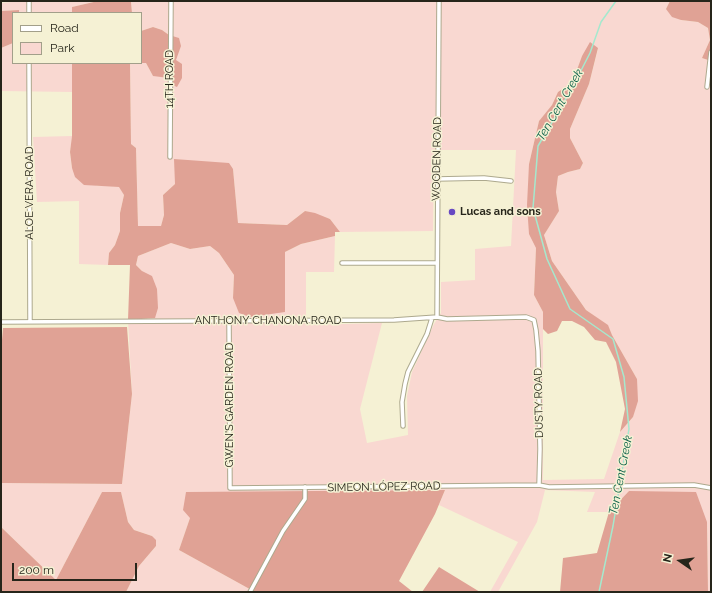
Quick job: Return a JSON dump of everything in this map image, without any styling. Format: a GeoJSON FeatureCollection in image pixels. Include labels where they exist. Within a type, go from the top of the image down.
{"type":"FeatureCollection","features":[{"type":"Feature","properties":{"kind":"street"},"geometry":{"type":"LineString","coordinates":[[29,1],[29,12]]}},
{"type":"Feature","properties":{"kind":"street","name":"14TH ROAD"},"geometry":{"type":"LineString","coordinates":[[170,157],[171,1]]}},
{"type":"Feature","properties":{"kind":"street","name":"WOODEN ROAD"},"geometry":{"type":"LineString","coordinates":[[403,426],[402,402],[408,372],[434,318],[439,1]]}},
{"type":"Feature","properties":{"kind":"street"},"geometry":{"type":"LineString","coordinates":[[707,87],[711,52]]}},
{"type":"Feature","properties":{"kind":"street","name":"ALOE VERA ROAD"},"geometry":{"type":"LineString","coordinates":[[29,64],[30,322]]}},
{"type":"Feature","properties":{"kind":"street"},"geometry":{"type":"LineString","coordinates":[[437,179],[484,178],[511,181]]}},
{"type":"Feature","properties":{"kind":"street"},"geometry":{"type":"LineString","coordinates":[[342,263],[436,263]]}},
{"type":"Feature","properties":{"kind":"street","name":"ANTHONY CHANONA ROAD"},"geometry":{"type":"LineString","coordinates":[[1,322],[394,320],[526,317],[534,320]]}},
{"type":"Feature","properties":{"kind":"street","name":"DUSTY ROAD"},"geometry":{"type":"LineString","coordinates":[[534,320],[538,351],[540,449],[539,485]]}},
{"type":"Feature","properties":{"kind":"street","name":"GWEN'S GARDEN ROAD"},"geometry":{"type":"LineString","coordinates":[[229,321],[230,488]]}},
{"type":"Feature","properties":{"kind":"street","name":"SIMEON LÓPEZ ROAD"},"geometry":{"type":"LineString","coordinates":[[230,488],[694,485],[711,488]]}},
{"type":"Feature","properties":{"kind":"street"},"geometry":{"type":"LineString","coordinates":[[250,592],[283,531],[305,499],[305,488]]}},
{"type":"Feature","properties":{"kind":"green space"},"geometry":{"type":"Polygon","coordinates":[[[22,1],[98,1],[72,7],[72,12],[19,12],[19,10],[1,11],[1,3],[22,1]]]}},
{"type":"Feature","properties":{"kind":"green space"},"geometry":{"type":"Polygon","coordinates":[[[128,1],[670,1],[666,9],[681,20],[698,22],[708,28],[710,40],[702,58],[711,61],[711,592],[708,592],[707,522],[629,491],[609,512],[587,512],[595,492],[545,490],[537,522],[498,592],[490,592],[518,542],[439,505],[445,490],[190,518],[179,550],[255,592],[126,592],[139,566],[156,546],[152,536],[134,530],[128,522],[121,492],[102,492],[56,580],[1,527],[1,483],[122,484],[132,394],[128,320],[155,318],[142,271],[136,265],[138,256],[171,243],[190,249],[210,246],[219,253],[234,275],[233,298],[285,312],[285,252],[301,244],[335,236],[334,272],[306,272],[306,325],[382,323],[360,409],[367,443],[408,435],[407,396],[412,372],[434,324],[441,313],[441,282],[475,280],[475,249],[511,246],[516,150],[434,150],[433,231],[340,232],[330,219],[305,211],[287,225],[238,223],[233,169],[175,159],[175,184],[163,195],[164,215],[161,226],[138,226],[136,148],[131,144],[130,64],[146,63],[153,76],[176,60],[169,35],[162,30],[153,27],[142,31],[142,12],[132,12],[131,2],[128,1]],[[598,49],[582,56],[575,75],[568,85],[558,92],[552,105],[539,121],[529,164],[536,248],[534,295],[543,312],[543,480],[604,479],[620,432],[633,417],[637,379],[608,326],[586,310],[552,261],[544,235],[559,211],[556,192],[558,176],[580,169],[583,163],[570,138],[570,129],[589,84],[598,49]]]}},
{"type":"Feature","properties":{"kind":"green space"},"geometry":{"type":"Polygon","coordinates":[[[12,43],[12,64],[72,64],[72,92],[1,91],[1,48],[12,43]]]}},
{"type":"Feature","properties":{"kind":"green space"},"geometry":{"type":"Polygon","coordinates":[[[72,136],[70,153],[72,168],[97,186],[120,187],[124,195],[120,213],[120,231],[115,245],[109,253],[108,265],[79,264],[79,201],[37,202],[33,137],[72,136]]]}},
{"type":"Feature","properties":{"kind":"shaded area"},"geometry":{"type":"Polygon","coordinates":[[[98,1],[131,2],[132,12],[72,12],[72,7],[98,1]]]}},
{"type":"Feature","properties":{"kind":"shaded area"},"geometry":{"type":"Polygon","coordinates":[[[670,1],[711,1],[711,61],[702,58],[710,40],[708,28],[698,22],[681,20],[672,17],[666,9],[670,1]]]}},
{"type":"Feature","properties":{"kind":"shaded area"},"geometry":{"type":"Polygon","coordinates":[[[19,10],[19,12],[12,12],[12,43],[1,48],[1,11],[19,10]]]}},
{"type":"Feature","properties":{"kind":"shaded area"},"geometry":{"type":"Polygon","coordinates":[[[153,27],[179,38],[181,46],[176,60],[182,64],[182,78],[177,87],[170,84],[169,78],[153,76],[146,63],[142,63],[142,31],[153,27]]]}},
{"type":"Feature","properties":{"kind":"shaded area"},"geometry":{"type":"Polygon","coordinates":[[[590,42],[598,48],[589,84],[570,129],[570,138],[583,163],[580,169],[558,176],[556,192],[559,211],[544,235],[552,261],[586,310],[608,325],[612,335],[637,379],[638,401],[633,417],[620,432],[625,409],[616,362],[606,342],[595,340],[584,327],[572,321],[562,321],[557,331],[548,334],[543,329],[543,312],[534,295],[536,248],[529,234],[527,205],[529,164],[539,121],[552,105],[558,92],[568,85],[575,75],[582,56],[590,42]]]}},
{"type":"Feature","properties":{"kind":"shaded area"},"geometry":{"type":"Polygon","coordinates":[[[72,64],[130,64],[131,144],[136,148],[138,226],[161,226],[164,215],[163,195],[175,184],[174,159],[229,163],[233,169],[238,223],[287,225],[305,211],[330,219],[340,232],[335,232],[335,236],[301,244],[285,252],[285,312],[250,317],[239,313],[233,298],[234,275],[219,253],[210,246],[190,249],[171,243],[138,256],[136,265],[142,271],[152,276],[157,289],[158,308],[155,318],[128,320],[130,265],[108,265],[109,253],[115,245],[120,231],[120,213],[124,195],[119,187],[84,185],[75,177],[70,152],[72,136],[72,64]]]}},
{"type":"Feature","properties":{"kind":"shaded area"},"geometry":{"type":"Polygon","coordinates":[[[127,327],[132,394],[122,484],[1,483],[1,352],[3,328],[127,327]]]}},
{"type":"Feature","properties":{"kind":"shaded area"},"geometry":{"type":"Polygon","coordinates":[[[445,490],[435,514],[399,581],[413,592],[255,592],[179,550],[190,518],[183,510],[186,492],[445,490]]]}},
{"type":"Feature","properties":{"kind":"shaded area"},"geometry":{"type":"Polygon","coordinates":[[[629,491],[696,492],[707,522],[708,592],[560,592],[563,558],[597,553],[609,512],[629,491]]]}},
{"type":"Feature","properties":{"kind":"shaded area"},"geometry":{"type":"Polygon","coordinates":[[[102,492],[121,492],[128,522],[134,530],[152,536],[156,540],[156,546],[139,566],[126,592],[1,592],[1,527],[56,580],[102,492]]]}},
{"type":"Feature","properties":{"kind":"shaded area"},"geometry":{"type":"Polygon","coordinates":[[[439,567],[480,592],[422,592],[439,567]]]}},
{"type":"Feature","properties":{"kind":"waterway","name":"Ten Cent Creek"},"geometry":{"type":"LineString","coordinates":[[599,592],[613,526],[629,429],[624,377],[613,339],[570,309],[547,259],[533,208],[538,146],[571,90],[590,53],[601,22],[616,1]]}},
{"type":"Feature","properties":{"kind":"place","name":"Lucas and sons"},"geometry":{"type":"Point","coordinates":[452,212]}}]}
